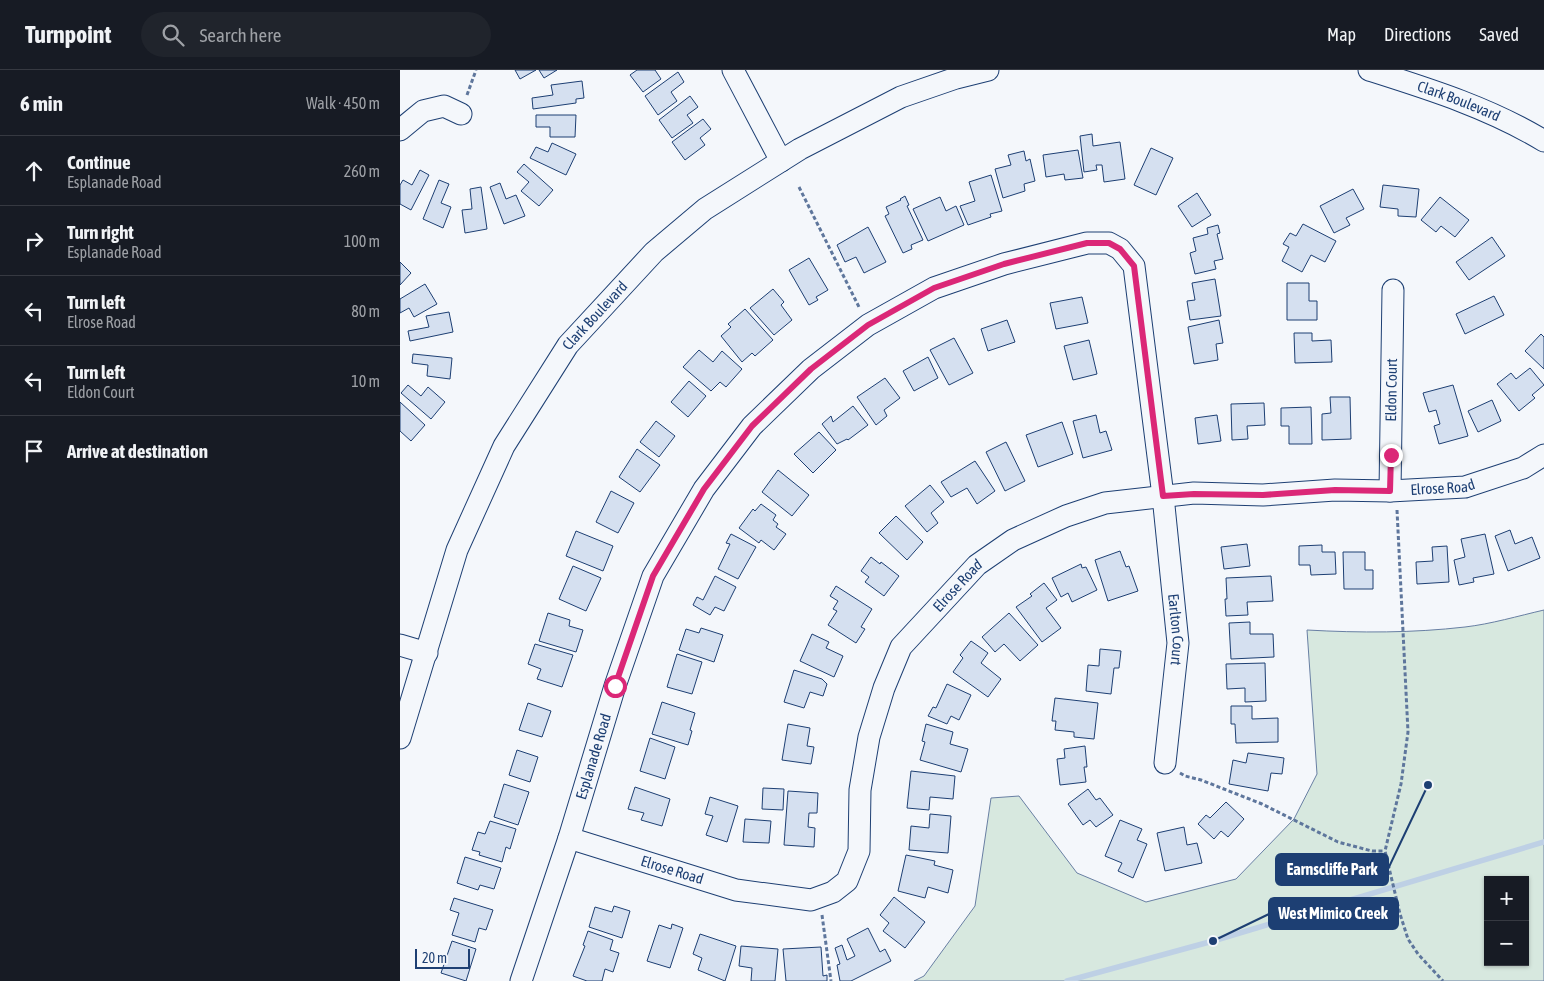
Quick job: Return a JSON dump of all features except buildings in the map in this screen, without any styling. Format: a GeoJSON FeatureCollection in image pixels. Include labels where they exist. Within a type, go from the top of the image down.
{"type":"FeatureCollection","features":[{"type":"Feature","properties":{"kind":"street"},"geometry":{"type":"LineString","coordinates":[[733,70],[781,161]]}},
{"type":"Feature","properties":{"kind":"street","name":"Clark Boulevard"},"geometry":{"type":"LineString","coordinates":[[400,738],[458,550],[504,446],[568,345],[654,252],[705,209],[800,149],[901,97],[956,78],[988,70]]}},
{"type":"Feature","properties":{"kind":"street","name":"Clark Boulevard"},"geometry":{"type":"LineString","coordinates":[[1369,70],[1434,90],[1520,126],[1544,141]]}},
{"type":"Feature","properties":{"kind":"street"},"geometry":{"type":"LineString","coordinates":[[400,130],[423,112],[444,106],[461,114]]}},
{"type":"Feature","properties":{"kind":"street","name":"Esplanade Road"},"geometry":{"type":"LineString","coordinates":[[521,981],[569,838],[615,686],[653,576],[704,489],[752,426],[811,369],[868,325],[934,288],[1004,264],[1087,243],[1109,243],[1120,249],[1134,266],[1163,496]]}},
{"type":"Feature","properties":{"kind":"street","name":"Eldon Court"},"geometry":{"type":"LineString","coordinates":[[1393,491],[1394,290]]}},
{"type":"Feature","properties":{"kind":"street","name":"Elrose Road"},"geometry":{"type":"LineString","coordinates":[[569,838],[736,890],[811,900],[834,892],[848,881],[859,851],[860,790],[869,738],[884,688],[901,647],[977,565],[1013,540],[1066,516],[1105,503],[1194,494],[1263,495],[1335,490],[1393,491],[1465,487],[1523,468],[1544,455]]}},
{"type":"Feature","properties":{"kind":"street","name":"Earlton Court"},"geometry":{"type":"LineString","coordinates":[[1163,496],[1178,643],[1165,763]]}},
{"type":"Feature","properties":{"kind":"street"},"geometry":{"type":"LineString","coordinates":[[400,645],[427,653]]}},
{"type":"Feature","properties":{"kind":"path"},"geometry":{"type":"LineString","coordinates":[[461,114],[476,70]]}},
{"type":"Feature","properties":{"kind":"path"},"geometry":{"type":"LineString","coordinates":[[799,187],[868,325]]}},
{"type":"Feature","properties":{"kind":"path"},"geometry":{"type":"LineString","coordinates":[[1393,491],[1408,732],[1401,784],[1386,851],[1400,914],[1408,939],[1418,954],[1443,981]]}},
{"type":"Feature","properties":{"kind":"path"},"geometry":{"type":"LineString","coordinates":[[1165,763],[1185,776],[1201,780],[1262,804],[1338,842],[1372,850],[1386,851]]}},
{"type":"Feature","properties":{"kind":"path"},"geometry":{"type":"LineString","coordinates":[[819,897],[831,981]]}},
{"type":"Feature","properties":{"kind":"shaded area"},"geometry":{"type":"Polygon","coordinates":[[[1544,610],[1544,981],[914,981],[924,976],[975,906],[991,798],[1019,796],[1077,873],[1146,902],[1236,879],[1294,819],[1317,774],[1307,630],[1386,632],[1445,629],[1485,624],[1544,610]]]}},
{"type":"Feature","properties":{"kind":"waterway"},"geometry":{"type":"LineString","coordinates":[[1067,981],[1213,941],[1544,842]]}},
{"type":"Feature","properties":{"kind":"place","name":"Earnscliffe Park"},"geometry":{"type":"Point","coordinates":[1428,785]}},
{"type":"Feature","properties":{"kind":"place","name":"West Mimico Creek"},"geometry":{"type":"Point","coordinates":[1213,941]}},
{"type":"Feature","properties":{"kind":"route"},"geometry":{"type":"LineString","coordinates":[[615,686],[653,576],[704,489],[752,426],[811,369],[868,325],[934,288],[1004,264],[1087,243],[1109,243],[1120,249],[1134,266],[1163,496],[1194,494],[1263,495],[1335,490],[1390,491],[1391,455]]}}]}
